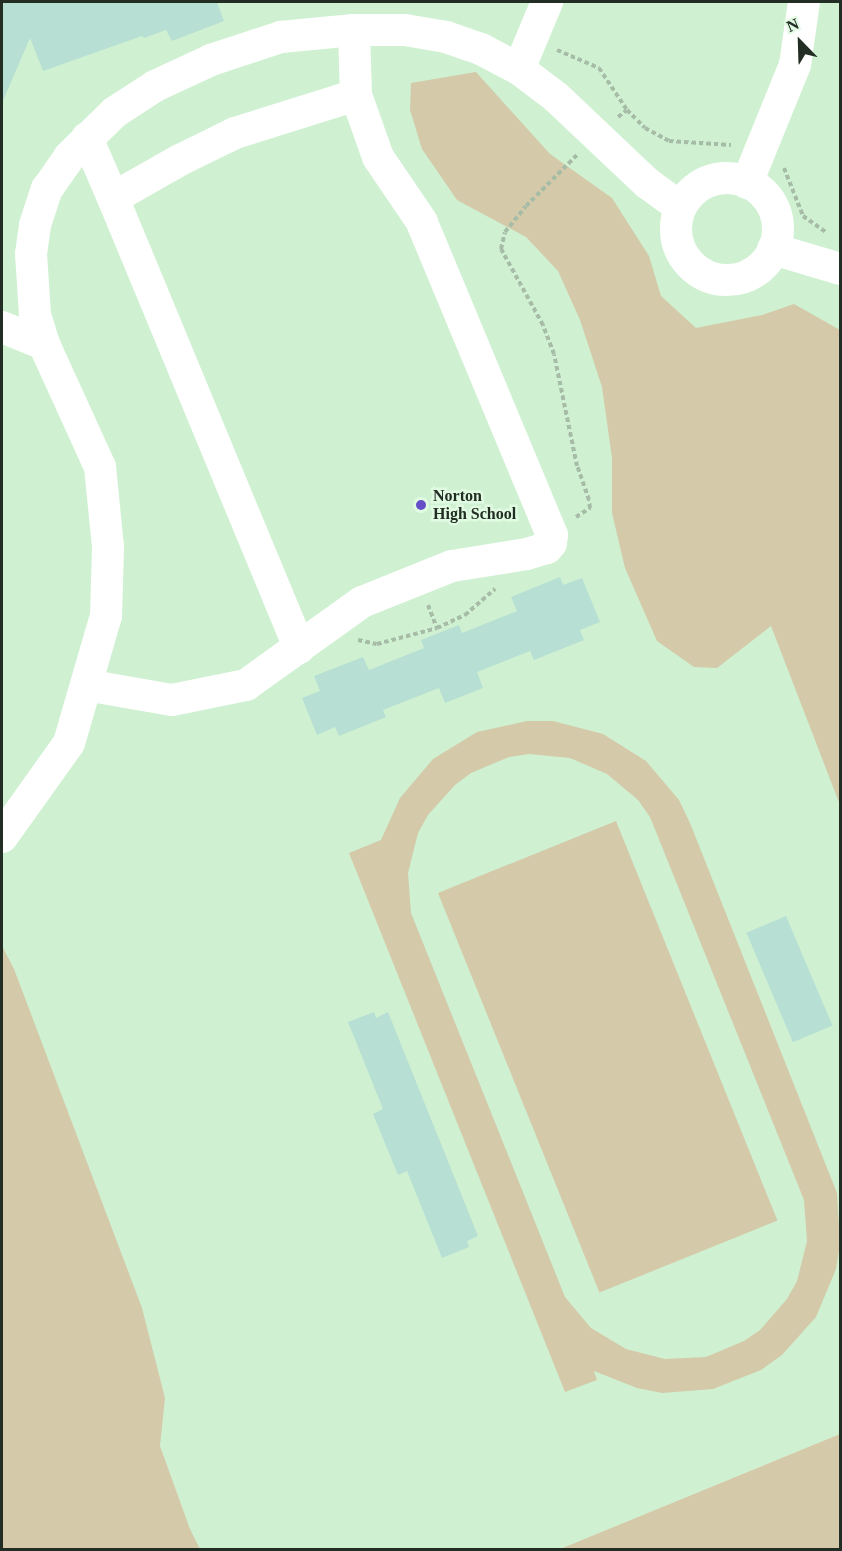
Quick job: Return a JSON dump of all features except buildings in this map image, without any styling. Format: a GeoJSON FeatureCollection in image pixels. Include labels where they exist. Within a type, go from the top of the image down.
{"type":"FeatureCollection","features":[{"type":"Feature","properties":{"kind":"lane"},"geometry":{"type":"LineString","coordinates":[[519,69],[547,2]]}},
{"type":"Feature","properties":{"kind":"lane"},"geometry":{"type":"LineString","coordinates":[[747,183],[795,64],[804,2]]}},
{"type":"Feature","properties":{"kind":"lane"},"geometry":{"type":"LineString","coordinates":[[86,685],[172,700],[246,685],[362,602],[452,566],[527,554],[547,548],[551,543],[552,535],[422,222],[378,157],[356,95],[354,30]]}},
{"type":"Feature","properties":{"kind":"lane"},"geometry":{"type":"LineString","coordinates":[[2,837],[69,743],[105,616],[108,547],[100,467],[44,344],[35,314],[31,283],[35,225],[47,189],[69,157],[87,138],[115,112],[155,86],[211,60],[281,37],[354,30],[405,30],[446,37],[481,49],[519,69],[556,97],[647,183],[680,207]]}},
{"type":"Feature","properties":{"kind":"lane"},"geometry":{"type":"LineString","coordinates":[[113,198],[180,160],[235,133],[356,95]]}},
{"type":"Feature","properties":{"kind":"lane"},"geometry":{"type":"LineString","coordinates":[[87,138],[299,648]]}},
{"type":"Feature","properties":{"kind":"lane"},"geometry":{"type":"LineString","coordinates":[[723,178],[747,183],[767,196],[775,210],[778,226],[773,249],[758,270],[742,278],[725,280],[708,277],[693,267],[682,254],[676,237],[680,207],[693,191],[707,182],[723,178]]}},
{"type":"Feature","properties":{"kind":"lane"},"geometry":{"type":"LineString","coordinates":[[773,249],[840,269]]}},
{"type":"Feature","properties":{"kind":"lane"},"geometry":{"type":"LineString","coordinates":[[2,327],[44,344]]}},
{"type":"Feature","properties":{"kind":"path"},"geometry":{"type":"LineString","coordinates":[[531,39],[599,68],[627,110],[645,128],[669,141],[744,145],[780,160],[803,216],[831,235]]}},
{"type":"Feature","properties":{"kind":"path"},"geometry":{"type":"LineString","coordinates":[[573,519],[590,508],[570,440],[554,354],[543,325],[501,249],[505,232],[526,206],[596,136],[627,110]]}},
{"type":"Feature","properties":{"kind":"path"},"geometry":{"type":"LineString","coordinates":[[350,639],[377,644],[437,628],[465,615],[499,585]]}},
{"type":"Feature","properties":{"kind":"shaded area","name":"Norton High School"},"geometry":{"type":"Polygon","coordinates":[[[2,2],[840,2],[840,1434],[560,1549],[197,1549],[2,1009],[2,2]]]}},
{"type":"Feature","properties":{"kind":"shaded area"},"geometry":{"type":"Polygon","coordinates":[[[476,72],[550,154],[612,198],[649,256],[661,296],[696,328],[762,315],[794,304],[840,330],[840,805],[771,626],[717,668],[694,667],[657,641],[625,568],[612,513],[612,458],[602,387],[580,320],[558,271],[526,237],[457,200],[422,149],[410,110],[411,83],[476,72]]]}},
{"type":"Feature","properties":{"kind":"shaded area"},"geometry":{"type":"Polygon","coordinates":[[[527,721],[553,721],[603,734],[646,761],[679,800],[690,823],[837,1193],[840,1244],[836,1269],[816,1317],[782,1355],[761,1370],[713,1389],[662,1393],[637,1388],[594,1371],[597,1380],[565,1392],[349,853],[381,840],[400,798],[433,759],[477,732],[527,721]],[[529,754],[509,757],[471,773],[455,785],[428,815],[418,833],[408,873],[411,913],[565,1297],[591,1328],[626,1349],[665,1359],[706,1357],[744,1341],[760,1330],[787,1299],[797,1281],[807,1241],[804,1200],[650,817],[638,800],[607,774],[570,758],[529,754]]]}},
{"type":"Feature","properties":{"kind":"shaded area"},"geometry":{"type":"Polygon","coordinates":[[[616,821],[777,1221],[599,1293],[438,893],[616,821]]]}},
{"type":"Feature","properties":{"kind":"shaded area"},"geometry":{"type":"Polygon","coordinates":[[[2,946],[14,969],[142,1308],[165,1398],[160,1446],[190,1529],[200,1549],[2,1549],[2,946]]]}},
{"type":"Feature","properties":{"kind":"shaded area"},"geometry":{"type":"Polygon","coordinates":[[[840,1434],[840,1549],[560,1549],[840,1434]]]}},
{"type":"Feature","properties":{"kind":"place","name":"Norton High School"},"geometry":{"type":"Point","coordinates":[421,505]}}]}
